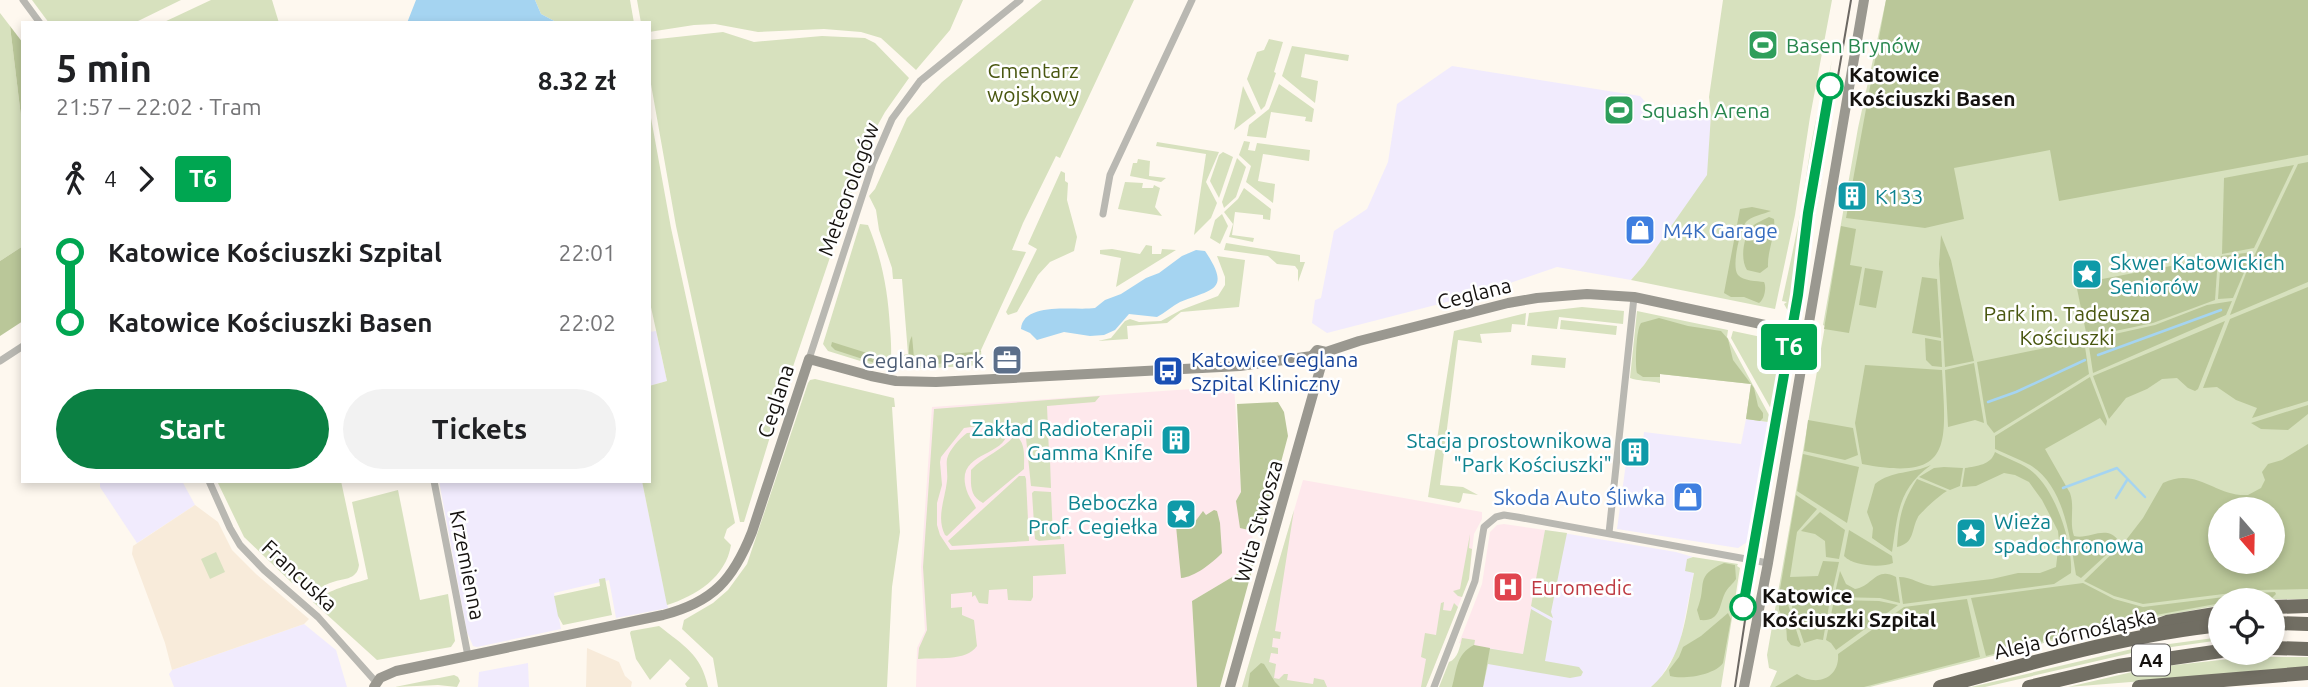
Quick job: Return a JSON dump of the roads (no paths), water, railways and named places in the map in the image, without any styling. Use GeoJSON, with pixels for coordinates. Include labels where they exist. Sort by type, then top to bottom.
{"type":"FeatureCollection","features":[{"type":"Feature","properties":{"kind":"highway"},"geometry":{"type":"LineString","coordinates":[[2285,607],[2308,606]]}},
{"type":"Feature","properties":{"kind":"highway"},"geometry":{"type":"LineString","coordinates":[[2109,643],[2167,622],[2208,614]]}},
{"type":"Feature","properties":{"kind":"highway"},"geometry":{"type":"LineString","coordinates":[[2285,623],[2308,624]]}},
{"type":"Feature","properties":{"kind":"highway","name":"Aleja Górnośląska"},"geometry":{"type":"LineString","coordinates":[[1940,687],[2109,643],[2208,627]]}},
{"type":"Feature","properties":{"kind":"highway"},"geometry":{"type":"LineString","coordinates":[[2285,648],[2308,649]]}},
{"type":"Feature","properties":{"kind":"highway","name":"Aleja Górnośląska"},"geometry":{"type":"LineString","coordinates":[[2029,687],[2118,666],[2208,653]]}},
{"type":"Feature","properties":{"kind":"highway"},"geometry":{"type":"LineString","coordinates":[[2139,687],[2308,673]]}},
{"type":"Feature","properties":{"kind":"highway"},"geometry":{"type":"LineString","coordinates":[[2193,683],[2247,687]]}},
{"type":"Feature","properties":{"kind":"street"},"geometry":{"type":"LineString","coordinates":[[23,0],[39,21]]}},
{"type":"Feature","properties":{"kind":"street","name":"Meteorologów"},"geometry":{"type":"LineString","coordinates":[[809,359],[876,152],[892,119],[925,76],[1020,0]]}},
{"type":"Feature","properties":{"kind":"street"},"geometry":{"type":"LineString","coordinates":[[1103,214],[1110,175],[1192,0]]}},
{"type":"Feature","properties":{"kind":"street"},"geometry":{"type":"LineString","coordinates":[[1744,687],[1768,563],[1864,0]]}},
{"type":"Feature","properties":{"kind":"street","name":"Ceglana"},"geometry":{"type":"LineString","coordinates":[[1326,352],[1537,298],[1587,294],[1634,297],[1807,334]]}},
{"type":"Feature","properties":{"kind":"street"},"geometry":{"type":"LineString","coordinates":[[1609,533],[1634,297]]}},
{"type":"Feature","properties":{"kind":"street"},"geometry":{"type":"LineString","coordinates":[[0,361],[21,347]]}},
{"type":"Feature","properties":{"kind":"street"},"geometry":{"type":"LineString","coordinates":[[1317,350],[1326,352],[1328,360],[1321,366],[1314,363],[1312,356],[1317,350]]}},
{"type":"Feature","properties":{"kind":"street","name":"Ceglana"},"geometry":{"type":"LineString","coordinates":[[375,684],[385,674],[396,671],[678,611],[712,594],[724,583],[742,557],[809,359],[883,379],[936,382],[1223,368],[1312,356]]}},
{"type":"Feature","properties":{"kind":"street","name":"Wita Stwosza"},"geometry":{"type":"LineString","coordinates":[[1230,687],[1321,366]]}},
{"type":"Feature","properties":{"kind":"street","name":"Francuska"},"geometry":{"type":"LineString","coordinates":[[210,483],[240,545],[318,617],[375,684]]}},
{"type":"Feature","properties":{"kind":"street","name":"Krzemienna"},"geometry":{"type":"LineString","coordinates":[[434,483],[468,656]]}},
{"type":"Feature","properties":{"kind":"street"},"geometry":{"type":"LineString","coordinates":[[1434,687],[1474,586],[1482,534],[1490,521],[1499,516],[1609,533],[1768,563]]}},
{"type":"Feature","properties":{"kind":"water"},"geometry":{"type":"Polygon","coordinates":[[[416,0],[535,0],[541,14],[554,21],[408,21],[416,0]]]}},
{"type":"Feature","properties":{"kind":"water"},"geometry":{"type":"Polygon","coordinates":[[[1196,250],[1205,251],[1213,264],[1217,274],[1215,287],[1180,302],[1157,317],[1129,314],[1115,330],[1104,335],[1064,332],[1037,340],[1021,329],[1024,320],[1040,311],[1095,308],[1196,250]]]}},
{"type":"Feature","properties":{"kind":"waterway"},"geometry":{"type":"LineString","coordinates":[[2098,355],[2221,310]]}},
{"type":"Feature","properties":{"kind":"waterway"},"geometry":{"type":"LineString","coordinates":[[1988,402],[2085,360]]}},
{"type":"Feature","properties":{"kind":"waterway"},"geometry":{"type":"LineString","coordinates":[[2063,488],[2117,468],[2145,497]]}},
{"type":"Feature","properties":{"kind":"waterway"},"geometry":{"type":"LineString","coordinates":[[2116,498],[2127,480]]}},
{"type":"Feature","properties":{"kind":"tram line"},"geometry":{"type":"LineString","coordinates":[[1735,687],[1851,0]]}},
{"type":"Feature","properties":{"kind":"tram line","name":"T6"},"geometry":{"type":"LineString","coordinates":[[1743,607],[1798,295],[1808,213],[1830,86]]}},
{"type":"Feature","properties":{"kind":"place","name":"Basen Brynów"},"geometry":{"type":"Point","coordinates":[1763,45]}},
{"type":"Feature","properties":{"kind":"place","name":"Katowice Kościuszki Basen"},"geometry":{"type":"Point","coordinates":[1830,86]}},
{"type":"Feature","properties":{"kind":"place","name":"Squash Arena"},"geometry":{"type":"Point","coordinates":[1619,110]}},
{"type":"Feature","properties":{"kind":"place","name":"K133"},"geometry":{"type":"Point","coordinates":[1852,196]}},
{"type":"Feature","properties":{"kind":"place","name":"M4K Garage"},"geometry":{"type":"Point","coordinates":[1640,230]}},
{"type":"Feature","properties":{"kind":"place","name":"Skwer Katowickich Seniorów"},"geometry":{"type":"Point","coordinates":[2087,274]}},
{"type":"Feature","properties":{"kind":"place","name":"Ceglana Park"},"geometry":{"type":"Point","coordinates":[1007,360]}},
{"type":"Feature","properties":{"kind":"place","name":"Katowice Ceglana Szpital Kliniczny"},"geometry":{"type":"Point","coordinates":[1168,371]}},
{"type":"Feature","properties":{"kind":"place","name":"Zakład Radioterapii Gamma Knife"},"geometry":{"type":"Point","coordinates":[1176,440]}},
{"type":"Feature","properties":{"kind":"place","name":"Stacja prostownikowa \"Park Kościuszki\""},"geometry":{"type":"Point","coordinates":[1635,452]}},
{"type":"Feature","properties":{"kind":"place","name":"Skoda Auto Śliwka"},"geometry":{"type":"Point","coordinates":[1688,497]}},
{"type":"Feature","properties":{"kind":"place","name":"Beboczka Prof. Cegiełka"},"geometry":{"type":"Point","coordinates":[1181,514]}},
{"type":"Feature","properties":{"kind":"place","name":"Wieża spadochronowa"},"geometry":{"type":"Point","coordinates":[1971,533]}},
{"type":"Feature","properties":{"kind":"place","name":"Euromedic"},"geometry":{"type":"Point","coordinates":[1508,587]}},
{"type":"Feature","properties":{"kind":"place","name":"Katowice Kościuszki Szpital"},"geometry":{"type":"Point","coordinates":[1743,607]}},
{"type":"Feature","properties":{"kind":"park label","name":"Cmentarz wojskowy"},"geometry":{"type":"Point","coordinates":[1033,82]}},
{"type":"Feature","properties":{"kind":"park label","name":"Park im. Tadeusza Kościuszki"},"geometry":{"type":"Point","coordinates":[2067,325]}}]}
